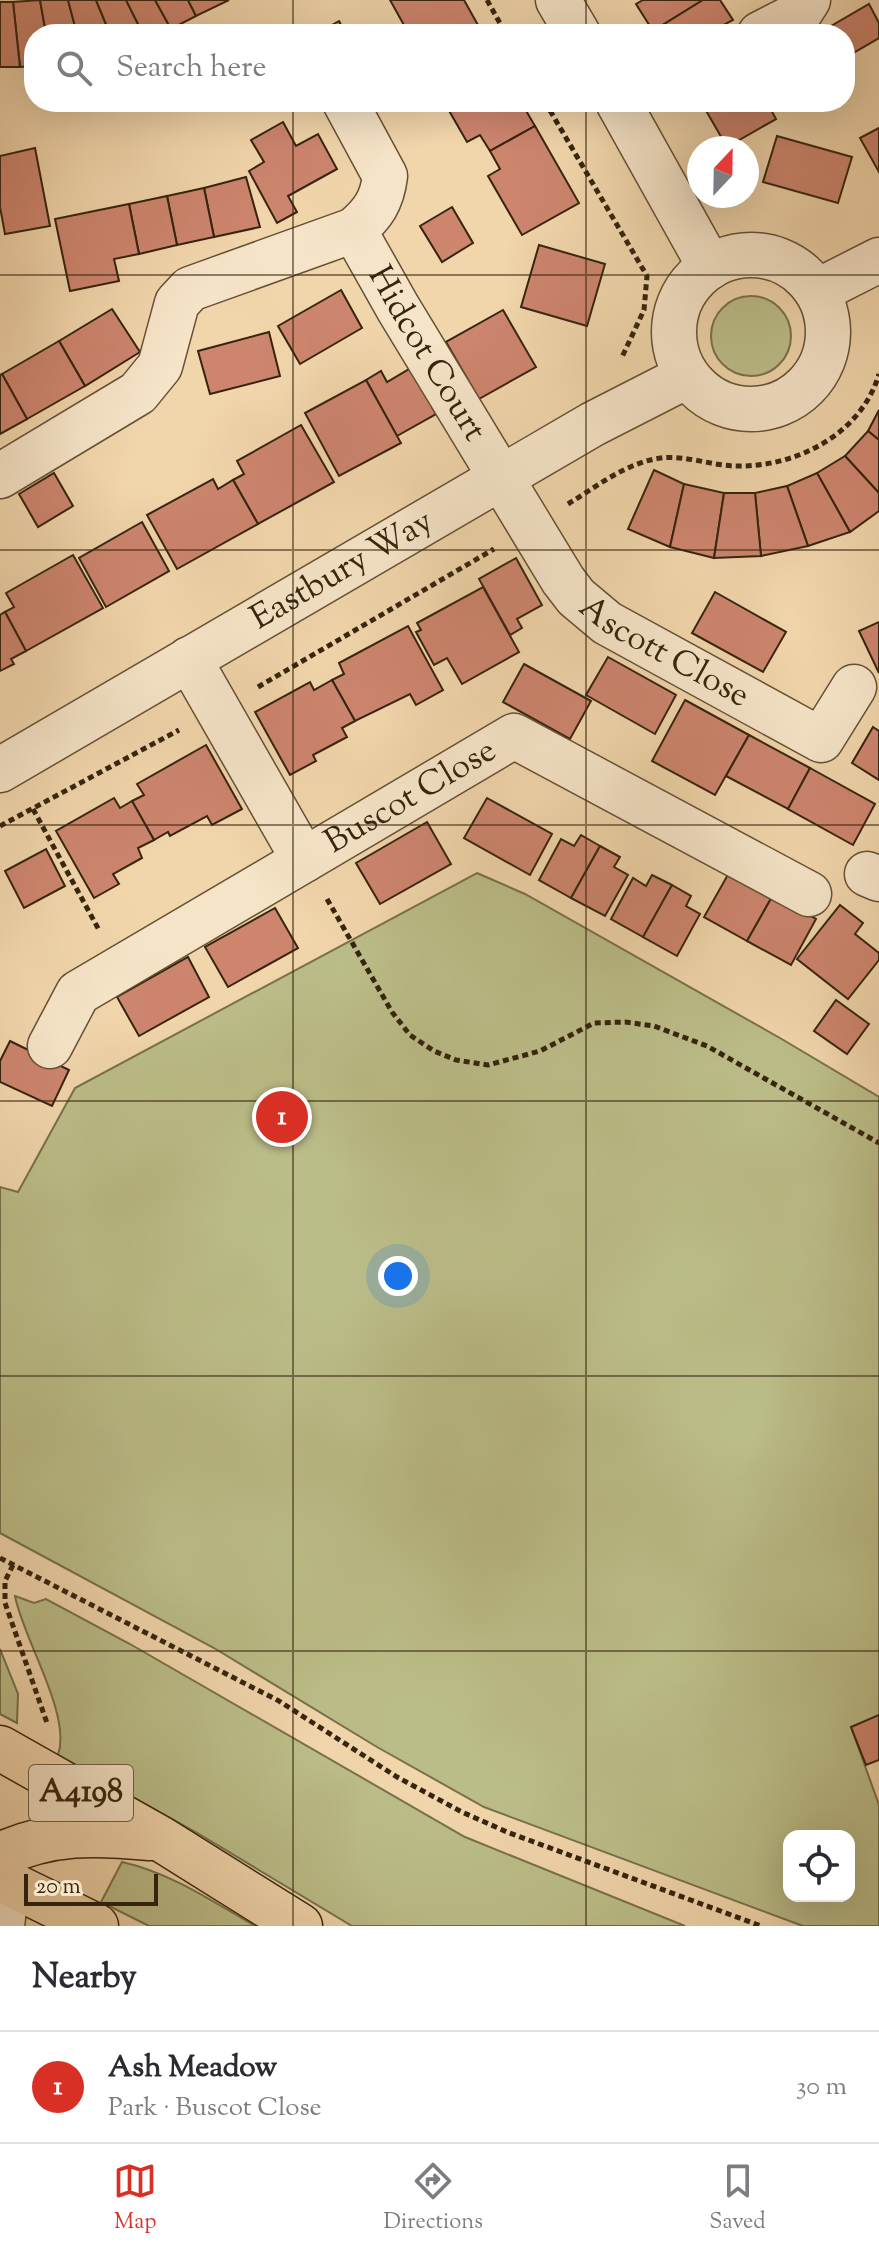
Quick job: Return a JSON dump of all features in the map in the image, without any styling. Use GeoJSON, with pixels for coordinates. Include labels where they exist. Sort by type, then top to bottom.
{"type":"FeatureCollection","features":[{"type":"Feature","properties":{"kind":"main road","name":"A4198"},"geometry":{"type":"LineString","coordinates":[[0,1748],[161,1839],[300,1926]]}},
{"type":"Feature","properties":{"kind":"main road"},"geometry":{"type":"LineString","coordinates":[[96,1926],[1,1865],[43,1839],[76,1834],[161,1839]]}},
{"type":"Feature","properties":{"kind":"street"},"geometry":{"type":"LineString","coordinates":[[558,0],[572,24]]}},
{"type":"Feature","properties":{"kind":"street"},"geometry":{"type":"LineString","coordinates":[[780,24],[799,14],[808,0]]}},
{"type":"Feature","properties":{"kind":"street","name":"Hidcot Court"},"geometry":{"type":"LineString","coordinates":[[0,476],[138,393],[160,366],[177,303],[190,289],[354,230],[371,216],[379,202],[385,176],[350,112]]}},
{"type":"Feature","properties":{"kind":"street"},"geometry":{"type":"LineString","coordinates":[[625,112],[710,267]]}},
{"type":"Feature","properties":{"kind":"street","name":"Hidcot Court"},"geometry":{"type":"LineString","coordinates":[[354,230],[501,478]]}},
{"type":"Feature","properties":{"kind":"street"},"geometry":{"type":"LineString","coordinates":[[756,255],[780,261],[801,273],[818,291],[826,315],[828,340],[822,364],[808,384],[788,400],[765,408],[740,408],[716,401],[696,387],[687,376],[675,345],[675,322],[681,301],[692,282],[710,267],[732,257],[756,255]]}},
{"type":"Feature","properties":{"kind":"street"},"geometry":{"type":"LineString","coordinates":[[818,291],[879,260]]}},
{"type":"Feature","properties":{"kind":"street","name":"Eastbury Way"},"geometry":{"type":"LineString","coordinates":[[7,767],[593,424],[687,376]]}},
{"type":"Feature","properties":{"kind":"street","name":"Ascott Close"},"geometry":{"type":"LineString","coordinates":[[501,478],[576,597],[607,623],[821,740],[854,687]]}},
{"type":"Feature","properties":{"kind":"street","name":"Buscot Close"},"geometry":{"type":"LineString","coordinates":[[189,659],[304,860]]}},
{"type":"Feature","properties":{"kind":"street","name":"Buscot Close"},"geometry":{"type":"LineString","coordinates":[[50,1046],[78,993],[514,736],[809,894]]}},
{"type":"Feature","properties":{"kind":"street"},"geometry":{"type":"LineString","coordinates":[[1,1865],[2,1926]]}},
{"type":"Feature","properties":{"kind":"path"},"geometry":{"type":"LineString","coordinates":[[487,0],[500,24]]}},
{"type":"Feature","properties":{"kind":"path"},"geometry":{"type":"LineString","coordinates":[[551,112],[647,276],[644,310],[615,367]]}},
{"type":"Feature","properties":{"kind":"path"},"geometry":{"type":"LineString","coordinates":[[0,826],[217,709],[622,472],[663,457],[711,464],[753,465],[801,455],[842,431],[870,398],[879,374]]}},
{"type":"Feature","properties":{"kind":"path"},"geometry":{"type":"LineString","coordinates":[[593,424],[622,472]]}},
{"type":"Feature","properties":{"kind":"path"},"geometry":{"type":"LineString","coordinates":[[7,767],[33,808],[120,970]]}},
{"type":"Feature","properties":{"kind":"path"},"geometry":{"type":"LineString","coordinates":[[304,860],[392,1012],[410,1035],[434,1051],[456,1060],[488,1065],[540,1051],[594,1023],[625,1022],[654,1026],[707,1046],[879,1143]]}},
{"type":"Feature","properties":{"kind":"path"},"geometry":{"type":"LineString","coordinates":[[0,1558],[279,1701],[397,1777],[462,1812],[507,1832],[761,1926]]}},
{"type":"Feature","properties":{"kind":"green space"},"geometry":{"type":"Polygon","coordinates":[[[743,296],[759,296],[780,307],[791,328],[791,344],[780,365],[759,376],[743,376],[729,370],[717,358],[711,344],[711,328],[717,314],[729,302],[743,296]]]}},
{"type":"Feature","properties":{"kind":"green space"},"geometry":{"type":"Polygon","coordinates":[[[477,873],[525,894],[879,1097],[879,1715],[851,1727],[879,1805],[879,1926],[803,1926],[484,1807],[377,1747],[214,1648],[0,1533],[0,1187],[18,1192],[75,1088],[477,873]]]}},
{"type":"Feature","properties":{"kind":"green space"},"geometry":{"type":"Polygon","coordinates":[[[15,1596],[34,1603],[46,1599],[465,1837],[685,1926],[352,1926],[199,1834],[58,1755],[60,1738],[53,1698],[15,1596]]]}},
{"type":"Feature","properties":{"kind":"green space"},"geometry":{"type":"Polygon","coordinates":[[[0,1649],[18,1694],[17,1723],[0,1714],[0,1649]]]}},
{"type":"Feature","properties":{"kind":"green space"},"geometry":{"type":"Polygon","coordinates":[[[122,1862],[174,1880],[255,1926],[149,1926],[101,1902],[122,1862]]]}},
{"type":"Feature","properties":{"kind":"building"},"geometry":{"type":"Polygon","coordinates":[[[40,0],[44,24],[24,24],[24,67],[20,67],[13,2],[40,0]]]}},
{"type":"Feature","properties":{"kind":"building"},"geometry":{"type":"Polygon","coordinates":[[[40,0],[68,0],[74,24],[44,24],[40,0]]]}},
{"type":"Feature","properties":{"kind":"building"},"geometry":{"type":"Polygon","coordinates":[[[68,0],[96,0],[106,24],[74,24],[68,0]]]}},
{"type":"Feature","properties":{"kind":"building"},"geometry":{"type":"Polygon","coordinates":[[[96,0],[126,0],[138,24],[106,24],[96,0]]]}},
{"type":"Feature","properties":{"kind":"building"},"geometry":{"type":"Polygon","coordinates":[[[126,0],[155,0],[168,24],[138,24],[126,0]]]}},
{"type":"Feature","properties":{"kind":"building"},"geometry":{"type":"Polygon","coordinates":[[[155,0],[188,0],[196,16],[181,24],[168,24],[155,0]]]}},
{"type":"Feature","properties":{"kind":"building"},"geometry":{"type":"Polygon","coordinates":[[[188,0],[229,0],[196,16],[188,0]]]}},
{"type":"Feature","properties":{"kind":"building"},"geometry":{"type":"Polygon","coordinates":[[[390,0],[464,0],[477,24],[403,24],[390,0]]]}},
{"type":"Feature","properties":{"kind":"building"},"geometry":{"type":"Polygon","coordinates":[[[643,0],[703,0],[664,24],[649,24],[636,4],[643,0]]]}},
{"type":"Feature","properties":{"kind":"building"},"geometry":{"type":"Polygon","coordinates":[[[703,0],[720,0],[733,20],[726,24],[664,24],[703,0]]]}},
{"type":"Feature","properties":{"kind":"building"},"geometry":{"type":"Polygon","coordinates":[[[0,2],[13,2],[20,67],[0,67],[0,2]]]}},
{"type":"Feature","properties":{"kind":"building"},"geometry":{"type":"Polygon","coordinates":[[[869,4],[879,23],[879,38],[855,52],[855,24],[834,24],[869,4]]]}},
{"type":"Feature","properties":{"kind":"building"},"geometry":{"type":"Polygon","coordinates":[[[450,112],[527,112],[535,126],[490,151],[480,135],[467,142],[450,112]]]}},
{"type":"Feature","properties":{"kind":"building"},"geometry":{"type":"Polygon","coordinates":[[[707,112],[772,112],[776,119],[746,136],[721,136],[707,112]]]}},
{"type":"Feature","properties":{"kind":"building"},"geometry":{"type":"Polygon","coordinates":[[[283,122],[296,146],[318,134],[337,169],[288,196],[297,212],[277,223],[249,171],[264,162],[251,140],[283,122]]]}},
{"type":"Feature","properties":{"kind":"building"},"geometry":{"type":"Polygon","coordinates":[[[535,126],[579,203],[522,235],[488,176],[500,169],[490,151],[535,126]]]}},
{"type":"Feature","properties":{"kind":"building"},"geometry":{"type":"Polygon","coordinates":[[[879,128],[879,172],[860,138],[879,128]]]}},
{"type":"Feature","properties":{"kind":"building"},"geometry":{"type":"Polygon","coordinates":[[[777,136],[852,157],[838,203],[763,182],[777,136]]]}},
{"type":"Feature","properties":{"kind":"building"},"geometry":{"type":"Polygon","coordinates":[[[35,148],[50,226],[5,234],[0,207],[0,156],[35,148]]]}},
{"type":"Feature","properties":{"kind":"building"},"geometry":{"type":"Polygon","coordinates":[[[246,177],[260,227],[214,237],[204,188],[246,177]]]}},
{"type":"Feature","properties":{"kind":"building"},"geometry":{"type":"Polygon","coordinates":[[[204,188],[214,237],[177,245],[167,196],[204,188]]]}},
{"type":"Feature","properties":{"kind":"building"},"geometry":{"type":"Polygon","coordinates":[[[167,196],[177,245],[139,254],[129,204],[167,196]]]}},
{"type":"Feature","properties":{"kind":"building"},"geometry":{"type":"Polygon","coordinates":[[[129,204],[139,254],[114,259],[119,281],[70,291],[55,219],[129,204]]]}},
{"type":"Feature","properties":{"kind":"building"},"geometry":{"type":"Polygon","coordinates":[[[452,207],[473,243],[442,262],[420,226],[452,207]]]}},
{"type":"Feature","properties":{"kind":"building"},"geometry":{"type":"Polygon","coordinates":[[[539,245],[605,264],[587,326],[521,307],[539,245]]]}},
{"type":"Feature","properties":{"kind":"building"},"geometry":{"type":"Polygon","coordinates":[[[341,290],[362,328],[300,364],[278,326],[341,290]]]}},
{"type":"Feature","properties":{"kind":"building"},"geometry":{"type":"Polygon","coordinates":[[[112,309],[140,352],[85,386],[59,341],[112,309]]]}},
{"type":"Feature","properties":{"kind":"building"},"geometry":{"type":"Polygon","coordinates":[[[503,310],[536,367],[479,399],[446,342],[503,310]]]}},
{"type":"Feature","properties":{"kind":"building"},"geometry":{"type":"Polygon","coordinates":[[[269,332],[280,376],[210,394],[198,351],[269,332]]]}},
{"type":"Feature","properties":{"kind":"building"},"geometry":{"type":"Polygon","coordinates":[[[59,341],[85,386],[27,419],[2,374],[59,341]]]}},
{"type":"Feature","properties":{"kind":"building"},"geometry":{"type":"Polygon","coordinates":[[[411,368],[436,414],[397,436],[366,380],[381,371],[387,382],[411,368]]]}},
{"type":"Feature","properties":{"kind":"building"},"geometry":{"type":"Polygon","coordinates":[[[0,375],[27,419],[0,434],[0,375]]]}},
{"type":"Feature","properties":{"kind":"building"},"geometry":{"type":"Polygon","coordinates":[[[366,380],[401,443],[339,476],[305,413],[366,380]]]}},
{"type":"Feature","properties":{"kind":"building"},"geometry":{"type":"Polygon","coordinates":[[[879,410],[879,440],[868,431],[879,410]]]}},
{"type":"Feature","properties":{"kind":"building"},"geometry":{"type":"Polygon","coordinates":[[[301,425],[334,482],[258,524],[233,480],[244,474],[237,461],[301,425]]]}},
{"type":"Feature","properties":{"kind":"building"},"geometry":{"type":"Polygon","coordinates":[[[868,431],[879,440],[879,493],[845,456],[868,431]]]}},
{"type":"Feature","properties":{"kind":"building"},"geometry":{"type":"Polygon","coordinates":[[[845,456],[879,493],[879,511],[850,532],[817,473],[845,456]]]}},
{"type":"Feature","properties":{"kind":"building"},"geometry":{"type":"Polygon","coordinates":[[[654,470],[684,484],[670,547],[628,529],[654,470]]]}},
{"type":"Feature","properties":{"kind":"building"},"geometry":{"type":"Polygon","coordinates":[[[54,473],[73,506],[38,527],[19,494],[54,473]]]}},
{"type":"Feature","properties":{"kind":"building"},"geometry":{"type":"Polygon","coordinates":[[[817,473],[850,532],[808,546],[787,486],[817,473]]]}},
{"type":"Feature","properties":{"kind":"building"},"geometry":{"type":"Polygon","coordinates":[[[213,479],[218,489],[233,480],[258,524],[177,569],[147,515],[213,479]]]}},
{"type":"Feature","properties":{"kind":"building"},"geometry":{"type":"Polygon","coordinates":[[[684,484],[724,493],[714,558],[670,547],[684,484]]]}},
{"type":"Feature","properties":{"kind":"building"},"geometry":{"type":"Polygon","coordinates":[[[787,486],[808,546],[761,556],[755,493],[787,486]]]}},
{"type":"Feature","properties":{"kind":"building"},"geometry":{"type":"Polygon","coordinates":[[[724,493],[755,493],[761,556],[714,558],[724,493]]]}},
{"type":"Feature","properties":{"kind":"building"},"geometry":{"type":"Polygon","coordinates":[[[142,522],[169,571],[106,607],[79,558],[142,522]]]}},
{"type":"Feature","properties":{"kind":"building"},"geometry":{"type":"Polygon","coordinates":[[[73,555],[103,608],[26,651],[5,612],[14,607],[6,593],[73,555]]]}},
{"type":"Feature","properties":{"kind":"building"},"geometry":{"type":"Polygon","coordinates":[[[516,558],[542,605],[517,619],[522,628],[510,635],[479,579],[516,558]]]}},
{"type":"Feature","properties":{"kind":"building"},"geometry":{"type":"Polygon","coordinates":[[[483,587],[519,652],[462,684],[447,658],[434,665],[416,632],[421,630],[417,623],[483,587]]]}},
{"type":"Feature","properties":{"kind":"building"},"geometry":{"type":"Polygon","coordinates":[[[715,592],[786,632],[763,672],[692,633],[715,592]]]}},
{"type":"Feature","properties":{"kind":"building"},"geometry":{"type":"Polygon","coordinates":[[[5,612],[26,651],[11,659],[14,664],[0,671],[0,615],[5,612]]]}},
{"type":"Feature","properties":{"kind":"building"},"geometry":{"type":"Polygon","coordinates":[[[879,622],[879,673],[859,631],[879,622]]]}},
{"type":"Feature","properties":{"kind":"building"},"geometry":{"type":"Polygon","coordinates":[[[408,626],[443,690],[416,705],[410,694],[355,721],[332,680],[344,674],[339,663],[408,626]]]}},
{"type":"Feature","properties":{"kind":"building"},"geometry":{"type":"Polygon","coordinates":[[[608,657],[676,695],[655,734],[586,695],[608,657]]]}},
{"type":"Feature","properties":{"kind":"building"},"geometry":{"type":"Polygon","coordinates":[[[524,664],[591,701],[570,739],[503,702],[524,664]]]}},
{"type":"Feature","properties":{"kind":"building"},"geometry":{"type":"Polygon","coordinates":[[[332,680],[355,721],[342,728],[347,737],[313,755],[316,761],[290,775],[255,712],[310,682],[314,690],[332,680]]]}},
{"type":"Feature","properties":{"kind":"building"},"geometry":{"type":"Polygon","coordinates":[[[685,700],[749,735],[715,795],[652,761],[685,700]]]}},
{"type":"Feature","properties":{"kind":"building"},"geometry":{"type":"Polygon","coordinates":[[[873,727],[879,731],[879,780],[852,763],[873,727]]]}},
{"type":"Feature","properties":{"kind":"building"},"geometry":{"type":"Polygon","coordinates":[[[749,735],[810,768],[788,809],[726,776],[749,735]]]}},
{"type":"Feature","properties":{"kind":"building"},"geometry":{"type":"Polygon","coordinates":[[[206,745],[242,809],[212,825],[207,816],[170,836],[168,832],[154,840],[132,801],[144,795],[137,784],[206,745]]]}},
{"type":"Feature","properties":{"kind":"building"},"geometry":{"type":"Polygon","coordinates":[[[810,768],[875,804],[853,845],[788,809],[810,768]]]}},
{"type":"Feature","properties":{"kind":"building"},"geometry":{"type":"Polygon","coordinates":[[[114,798],[120,808],[132,801],[154,840],[138,848],[142,858],[113,874],[119,884],[94,898],[56,831],[114,798]]]}},
{"type":"Feature","properties":{"kind":"building"},"geometry":{"type":"Polygon","coordinates":[[[487,798],[552,834],[530,875],[464,838],[487,798]]]}},
{"type":"Feature","properties":{"kind":"building"},"geometry":{"type":"Polygon","coordinates":[[[427,822],[451,864],[380,904],[356,863],[427,822]]]}},
{"type":"Feature","properties":{"kind":"building"},"geometry":{"type":"Polygon","coordinates":[[[581,835],[600,846],[571,898],[539,880],[561,839],[574,846],[581,835]]]}},
{"type":"Feature","properties":{"kind":"building"},"geometry":{"type":"Polygon","coordinates":[[[600,846],[620,857],[614,867],[628,875],[605,916],[571,898],[600,846]]]}},
{"type":"Feature","properties":{"kind":"building"},"geometry":{"type":"Polygon","coordinates":[[[46,849],[65,886],[24,908],[5,871],[46,849]]]}},
{"type":"Feature","properties":{"kind":"building"},"geometry":{"type":"Polygon","coordinates":[[[730,871],[773,895],[747,941],[704,917],[730,871]]]}},
{"type":"Feature","properties":{"kind":"building"},"geometry":{"type":"Polygon","coordinates":[[[652,875],[672,885],[643,937],[611,919],[633,878],[646,886],[652,875]]]}},
{"type":"Feature","properties":{"kind":"building"},"geometry":{"type":"Polygon","coordinates":[[[672,885],[691,896],[686,906],[700,914],[677,956],[643,937],[672,885]]]}},
{"type":"Feature","properties":{"kind":"building"},"geometry":{"type":"Polygon","coordinates":[[[773,895],[816,919],[791,965],[747,941],[773,895]]]}},
{"type":"Feature","properties":{"kind":"building"},"geometry":{"type":"Polygon","coordinates":[[[840,905],[863,923],[855,934],[879,953],[879,960],[848,999],[797,959],[840,905]]]}},
{"type":"Feature","properties":{"kind":"building"},"geometry":{"type":"Polygon","coordinates":[[[275,908],[298,948],[228,987],[205,947],[275,908]]]}},
{"type":"Feature","properties":{"kind":"building"},"geometry":{"type":"Polygon","coordinates":[[[188,957],[209,997],[139,1036],[117,997],[188,957]]]}},
{"type":"Feature","properties":{"kind":"building"},"geometry":{"type":"Polygon","coordinates":[[[836,1000],[869,1024],[847,1054],[814,1031],[836,1000]]]}},
{"type":"Feature","properties":{"kind":"building"},"geometry":{"type":"Polygon","coordinates":[[[10,1041],[69,1070],[52,1106],[0,1082],[0,1061],[10,1041]]]}},
{"type":"Feature","properties":{"kind":"building"},"geometry":{"type":"Polygon","coordinates":[[[879,1715],[879,1760],[866,1765],[851,1727],[879,1715]]]}},
{"type":"Feature","properties":{"kind":"place","name":"Ash Meadow"},"geometry":{"type":"Point","coordinates":[282,1117]}}]}
